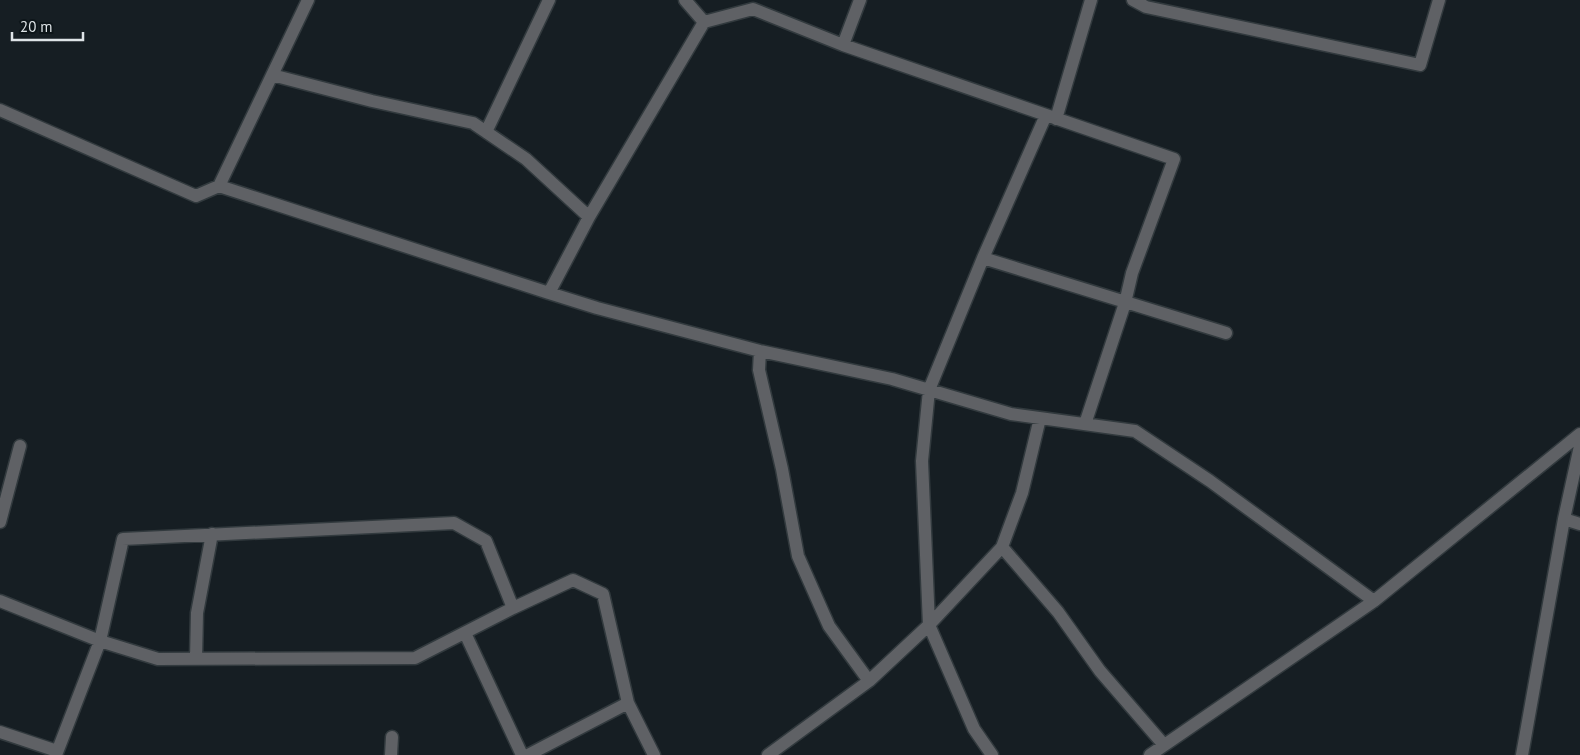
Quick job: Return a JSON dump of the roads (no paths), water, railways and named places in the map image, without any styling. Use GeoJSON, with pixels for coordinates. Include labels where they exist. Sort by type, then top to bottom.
{"type":"FeatureCollection","features":[{"type":"Feature","properties":{"kind":"street"},"geometry":{"type":"LineString","coordinates":[[0,110],[196,196],[219,186],[308,0]]}},
{"type":"Feature","properties":{"kind":"street"},"geometry":{"type":"LineString","coordinates":[[486,132],[549,0]]}},
{"type":"Feature","properties":{"kind":"street"},"geometry":{"type":"LineString","coordinates":[[685,0],[704,22]]}},
{"type":"Feature","properties":{"kind":"street"},"geometry":{"type":"LineString","coordinates":[[843,45],[860,0]]}},
{"type":"Feature","properties":{"kind":"street"},"geometry":{"type":"LineString","coordinates":[[992,755],[974,728],[929,625],[922,461],[929,390],[983,258],[1051,117],[1091,0]]}},
{"type":"Feature","properties":{"kind":"street"},"geometry":{"type":"LineString","coordinates":[[1132,0],[1146,7],[1420,65],[1439,0]]}},
{"type":"Feature","properties":{"kind":"street"},"geometry":{"type":"LineString","coordinates":[[549,293],[589,217],[704,22],[753,9],[843,45],[1174,159],[1132,273],[1125,303],[1085,424]]}},
{"type":"Feature","properties":{"kind":"street"},"geometry":{"type":"LineString","coordinates":[[272,75],[372,101],[473,123],[526,159],[589,217]]}},
{"type":"Feature","properties":{"kind":"street"},"geometry":{"type":"LineString","coordinates":[[219,186],[597,308],[760,351],[892,379],[1011,414],[1135,431],[1210,481],[1374,601]]}},
{"type":"Feature","properties":{"kind":"street"},"geometry":{"type":"LineString","coordinates":[[983,258],[1226,333]]}},
{"type":"Feature","properties":{"kind":"street"},"geometry":{"type":"LineString","coordinates":[[760,351],[759,370],[782,469],[798,556],[829,626],[869,681]]}},
{"type":"Feature","properties":{"kind":"street"},"geometry":{"type":"LineString","coordinates":[[768,755],[869,681],[929,625],[1002,548],[1022,493],[1040,418]]}},
{"type":"Feature","properties":{"kind":"street"},"geometry":{"type":"LineString","coordinates":[[1150,755],[1374,601],[1580,434]]}},
{"type":"Feature","properties":{"kind":"street"},"geometry":{"type":"LineString","coordinates":[[0,522],[20,446]]}},
{"type":"Feature","properties":{"kind":"street"},"geometry":{"type":"LineString","coordinates":[[1522,755],[1564,519],[1580,446]]}},
{"type":"Feature","properties":{"kind":"street"},"geometry":{"type":"LineString","coordinates":[[1564,519],[1580,524]]}},
{"type":"Feature","properties":{"kind":"street"},"geometry":{"type":"LineString","coordinates":[[0,732],[56,753],[100,641],[123,539],[454,523],[486,541],[514,608]]}},
{"type":"Feature","properties":{"kind":"street"},"geometry":{"type":"LineString","coordinates":[[196,659],[197,613],[212,534]]}},
{"type":"Feature","properties":{"kind":"street"},"geometry":{"type":"LineString","coordinates":[[1002,548],[1058,612],[1100,671],[1164,745]]}},
{"type":"Feature","properties":{"kind":"street"},"geometry":{"type":"LineString","coordinates":[[0,601],[100,641],[158,659],[415,658],[573,580],[603,594],[628,703],[654,755]]}},
{"type":"Feature","properties":{"kind":"street"},"geometry":{"type":"LineString","coordinates":[[465,633],[522,755]]}},
{"type":"Feature","properties":{"kind":"street"},"geometry":{"type":"LineString","coordinates":[[528,755],[628,703]]}},
{"type":"Feature","properties":{"kind":"street"},"geometry":{"type":"LineString","coordinates":[[391,755],[392,737]]}}]}
